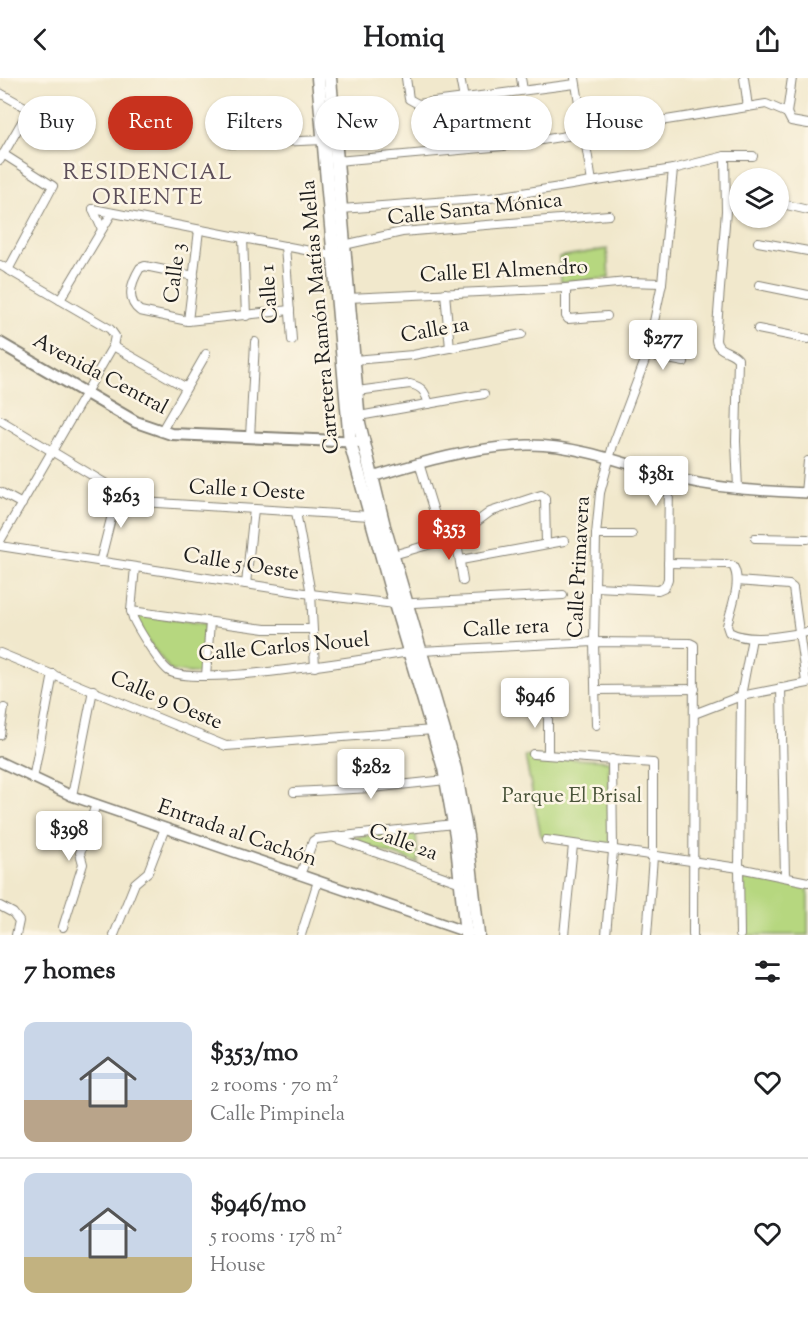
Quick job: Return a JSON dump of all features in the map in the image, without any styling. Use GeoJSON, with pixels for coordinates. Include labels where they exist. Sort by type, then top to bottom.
{"type":"FeatureCollection","features":[{"type":"Feature","properties":{"kind":"main road","name":"Carretera Ramón Matías Mella"},"geometry":{"type":"LineString","coordinates":[[318,78],[320,96]]}},
{"type":"Feature","properties":{"kind":"main road","name":"Carretera Ramón Matías Mella"},"geometry":{"type":"LineString","coordinates":[[330,78],[356,442],[370,516],[455,770],[461,800],[472,934]]}},
{"type":"Feature","properties":{"kind":"main road","name":"Carretera Ramón Matías Mella"},"geometry":{"type":"LineString","coordinates":[[326,150],[348,298],[359,416],[356,442],[372,477],[393,555],[401,604]]}},
{"type":"Feature","properties":{"kind":"main road","name":"Avenida Central"},"geometry":{"type":"LineString","coordinates":[[0,343],[136,422],[161,432],[356,442]]}},
{"type":"Feature","properties":{"kind":"main road","name":"Carretera Ramón Matías Mella"},"geometry":{"type":"LineString","coordinates":[[415,652],[446,780],[461,883],[472,934]]}},
{"type":"Feature","properties":{"kind":"street"},"geometry":{"type":"LineString","coordinates":[[406,78],[411,100]]}},
{"type":"Feature","properties":{"kind":"street"},"geometry":{"type":"LineString","coordinates":[[460,78],[463,96]]}},
{"type":"Feature","properties":{"kind":"street"},"geometry":{"type":"LineString","coordinates":[[521,78],[523,90]]}},
{"type":"Feature","properties":{"kind":"street"},"geometry":{"type":"LineString","coordinates":[[744,78],[748,106]]}},
{"type":"Feature","properties":{"kind":"street"},"geometry":{"type":"LineString","coordinates":[[792,78],[787,113],[791,121],[808,124]]}},
{"type":"Feature","properties":{"kind":"street"},"geometry":{"type":"LineString","coordinates":[[484,96],[575,81],[577,96]]}},
{"type":"Feature","properties":{"kind":"street"},"geometry":{"type":"LineString","coordinates":[[0,93],[25,107],[27,113],[2,157],[53,186],[8,270]]}},
{"type":"Feature","properties":{"kind":"street"},"geometry":{"type":"LineString","coordinates":[[665,120],[766,104],[787,113]]}},
{"type":"Feature","properties":{"kind":"street"},"geometry":{"type":"LineString","coordinates":[[337,161],[493,147],[564,137]]}},
{"type":"Feature","properties":{"kind":"street"},"geometry":{"type":"LineString","coordinates":[[586,150],[592,182]]}},
{"type":"Feature","properties":{"kind":"street"},"geometry":{"type":"LineString","coordinates":[[341,209],[490,198],[673,169],[725,156],[753,156]]}},
{"type":"Feature","properties":{"kind":"street"},"geometry":{"type":"LineString","coordinates":[[725,156],[726,211],[716,346],[731,352],[738,359],[736,441],[738,489]]}},
{"type":"Feature","properties":{"kind":"street","name":"Calle Primavera"},"geometry":{"type":"LineString","coordinates":[[596,725],[594,642],[596,535],[600,494],[609,459],[647,355],[662,283],[673,169]]}},
{"type":"Feature","properties":{"kind":"street"},"geometry":{"type":"LineString","coordinates":[[789,206],[808,210]]}},
{"type":"Feature","properties":{"kind":"street"},"geometry":{"type":"LineString","coordinates":[[102,229],[93,209],[285,246],[341,252]]}},
{"type":"Feature","properties":{"kind":"street"},"geometry":{"type":"LineString","coordinates":[[60,300],[112,213]]}},
{"type":"Feature","properties":{"kind":"street","name":"Calle Santa Mónica"},"geometry":{"type":"LineString","coordinates":[[341,252],[402,232],[609,215]]}},
{"type":"Feature","properties":{"kind":"street","name":"Calle 3"},"geometry":{"type":"LineString","coordinates":[[188,321],[199,230]]}},
{"type":"Feature","properties":{"kind":"street"},"geometry":{"type":"LineString","coordinates":[[243,238],[246,316]]}},
{"type":"Feature","properties":{"kind":"street"},"geometry":{"type":"LineString","coordinates":[[758,242],[808,251]]}},
{"type":"Feature","properties":{"kind":"street","name":"Calle 1"},"geometry":{"type":"LineString","coordinates":[[285,246],[292,340]]}},
{"type":"Feature","properties":{"kind":"street"},"geometry":{"type":"LineString","coordinates":[[0,265],[113,332],[115,341],[0,543]]}},
{"type":"Feature","properties":{"kind":"street"},"geometry":{"type":"LineString","coordinates":[[194,276],[145,266],[140,268],[132,286],[131,297],[135,308],[188,321],[290,310]]}},
{"type":"Feature","properties":{"kind":"street","name":"Calle El Almendro"},"geometry":{"type":"LineString","coordinates":[[348,298],[566,288],[627,282],[662,283]]}},
{"type":"Feature","properties":{"kind":"street"},"geometry":{"type":"LineString","coordinates":[[759,285],[808,295]]}},
{"type":"Feature","properties":{"kind":"street"},"geometry":{"type":"LineString","coordinates":[[566,288],[566,316],[568,319],[607,316]]}},
{"type":"Feature","properties":{"kind":"street"},"geometry":{"type":"LineString","coordinates":[[445,293],[450,348]]}},
{"type":"Feature","properties":{"kind":"street"},"geometry":{"type":"LineString","coordinates":[[758,329],[808,339]]}},
{"type":"Feature","properties":{"kind":"street","name":"Calle 1a"},"geometry":{"type":"LineString","coordinates":[[354,360],[413,355],[522,334]]}},
{"type":"Feature","properties":{"kind":"street"},"geometry":{"type":"LineString","coordinates":[[250,437],[255,342]]}},
{"type":"Feature","properties":{"kind":"street"},"geometry":{"type":"LineString","coordinates":[[113,346],[185,387]]}},
{"type":"Feature","properties":{"kind":"street"},"geometry":{"type":"LineString","coordinates":[[161,432],[206,354]]}},
{"type":"Feature","properties":{"kind":"street"},"geometry":{"type":"LineString","coordinates":[[647,355],[684,362]]}},
{"type":"Feature","properties":{"kind":"street"},"geometry":{"type":"LineString","coordinates":[[357,391],[410,384],[418,386],[425,392],[429,404]]}},
{"type":"Feature","properties":{"kind":"street"},"geometry":{"type":"LineString","coordinates":[[359,416],[484,394]]}},
{"type":"Feature","properties":{"kind":"street","name":"Calle 1 Oeste"},"geometry":{"type":"LineString","coordinates":[[0,420],[134,499],[150,503],[370,516]]}},
{"type":"Feature","properties":{"kind":"street"},"geometry":{"type":"LineString","coordinates":[[372,477],[443,456],[528,445],[565,449],[636,465],[669,476],[738,489],[807,493],[808,461]]}},
{"type":"Feature","properties":{"kind":"street"},"geometry":{"type":"LineString","coordinates":[[419,463],[443,541]]}},
{"type":"Feature","properties":{"kind":"street"},"geometry":{"type":"LineString","coordinates":[[596,587],[662,589],[667,583],[669,476]]}},
{"type":"Feature","properties":{"kind":"street"},"geometry":{"type":"LineString","coordinates":[[100,562],[118,490]]}},
{"type":"Feature","properties":{"kind":"street"},"geometry":{"type":"LineString","coordinates":[[0,492],[22,504]]}},
{"type":"Feature","properties":{"kind":"street"},"geometry":{"type":"LineString","coordinates":[[393,555],[456,537],[490,512],[541,495],[545,498],[546,544]]}},
{"type":"Feature","properties":{"kind":"street"},"geometry":{"type":"LineString","coordinates":[[246,584],[254,509]]}},
{"type":"Feature","properties":{"kind":"street"},"geometry":{"type":"LineString","coordinates":[[296,512],[311,594],[315,668]]}},
{"type":"Feature","properties":{"kind":"street"},"geometry":{"type":"LineString","coordinates":[[596,535],[632,536]]}},
{"type":"Feature","properties":{"kind":"street"},"geometry":{"type":"LineString","coordinates":[[456,537],[464,581]]}},
{"type":"Feature","properties":{"kind":"street"},"geometry":{"type":"LineString","coordinates":[[755,538],[808,539]]}},
{"type":"Feature","properties":{"kind":"street"},"geometry":{"type":"LineString","coordinates":[[462,560],[564,541]]}},
{"type":"Feature","properties":{"kind":"street","name":"Calle 5 Oeste"},"geometry":{"type":"LineString","coordinates":[[0,543],[100,562],[311,594],[401,604],[563,595]]}},
{"type":"Feature","properties":{"kind":"street"},"geometry":{"type":"LineString","coordinates":[[668,563],[730,564],[736,569],[737,582],[728,630],[732,634],[752,638],[804,632]]}},
{"type":"Feature","properties":{"kind":"street"},"geometry":{"type":"LineString","coordinates":[[135,567],[131,611],[265,630],[312,629]]}},
{"type":"Feature","properties":{"kind":"street"},"geometry":{"type":"LineString","coordinates":[[694,714],[741,696],[807,682],[804,632],[793,588],[789,585],[737,582]]}},
{"type":"Feature","properties":{"kind":"street","name":"Calle Carlos Nouel"},"geometry":{"type":"LineString","coordinates":[[131,611],[137,626],[165,667],[174,674],[206,676],[315,668],[415,652]]}},
{"type":"Feature","properties":{"kind":"street"},"geometry":{"type":"LineString","coordinates":[[206,676],[210,622]]}},
{"type":"Feature","properties":{"kind":"street"},"geometry":{"type":"LineString","coordinates":[[740,935],[741,696],[752,638]]}},
{"type":"Feature","properties":{"kind":"street","name":"Calle 1era"},"geometry":{"type":"LineString","coordinates":[[415,652],[594,642],[690,643],[694,645],[695,689]]}},
{"type":"Feature","properties":{"kind":"street","name":"Calle 9 Oeste"},"geometry":{"type":"LineString","coordinates":[[0,653],[226,746],[433,730]]}},
{"type":"Feature","properties":{"kind":"street"},"geometry":{"type":"LineString","coordinates":[[33,779],[53,674]]}},
{"type":"Feature","properties":{"kind":"street"},"geometry":{"type":"LineString","coordinates":[[781,687],[785,877]]}},
{"type":"Feature","properties":{"kind":"street"},"geometry":{"type":"LineString","coordinates":[[596,690],[695,689],[693,935]]}},
{"type":"Feature","properties":{"kind":"street"},"geometry":{"type":"LineString","coordinates":[[72,796],[93,690]]}},
{"type":"Feature","properties":{"kind":"street"},"geometry":{"type":"LineString","coordinates":[[548,705],[548,754]]}},
{"type":"Feature","properties":{"kind":"street"},"geometry":{"type":"LineString","coordinates":[[0,735],[4,708]]}},
{"type":"Feature","properties":{"kind":"street"},"geometry":{"type":"LineString","coordinates":[[533,754],[653,763],[653,857],[647,935]]}},
{"type":"Feature","properties":{"kind":"street"},"geometry":{"type":"LineString","coordinates":[[606,935],[613,851],[612,759]]}},
{"type":"Feature","properties":{"kind":"street","name":"Entrada al Cachón"},"geometry":{"type":"LineString","coordinates":[[0,762],[72,796],[472,934]]}},
{"type":"Feature","properties":{"kind":"street"},"geometry":{"type":"LineString","coordinates":[[294,792],[372,788],[446,780]]}},
{"type":"Feature","properties":{"kind":"street"},"geometry":{"type":"LineString","coordinates":[[63,927],[83,864],[80,853],[96,804]]}},
{"type":"Feature","properties":{"kind":"street"},"geometry":{"type":"LineString","coordinates":[[300,875],[313,841],[316,839],[454,824]]}},
{"type":"Feature","properties":{"kind":"street"},"geometry":{"type":"LineString","coordinates":[[114,935],[135,883],[148,872],[165,828]]}},
{"type":"Feature","properties":{"kind":"street","name":"Calle 2a"},"geometry":{"type":"LineString","coordinates":[[332,837],[461,883]]}},
{"type":"Feature","properties":{"kind":"street"},"geometry":{"type":"LineString","coordinates":[[546,840],[739,868],[808,882]]}},
{"type":"Feature","properties":{"kind":"street"},"geometry":{"type":"LineString","coordinates":[[564,935],[573,845]]}},
{"type":"Feature","properties":{"kind":"street"},"geometry":{"type":"LineString","coordinates":[[301,935],[318,881]]}},
{"type":"Feature","properties":{"kind":"street"},"geometry":{"type":"LineString","coordinates":[[0,906],[14,913],[19,921],[16,935]]}},
{"type":"Feature","properties":{"kind":"green space"},"geometry":{"type":"Polygon","coordinates":[[[607,249],[609,278],[561,282],[559,257],[607,249]]]}},
{"type":"Feature","properties":{"kind":"green space"},"geometry":{"type":"Polygon","coordinates":[[[135,613],[206,624],[201,674],[171,671],[146,639],[135,613]]]}},
{"type":"Feature","properties":{"kind":"green space","name":"Parque El Brisal"},"geometry":{"type":"Polygon","coordinates":[[[525,756],[609,761],[610,847],[541,836],[525,756]]]}},
{"type":"Feature","properties":{"kind":"green space"},"geometry":{"type":"Polygon","coordinates":[[[416,831],[418,863],[344,838],[416,831]]]}},
{"type":"Feature","properties":{"kind":"green space"},"geometry":{"type":"Polygon","coordinates":[[[742,875],[808,887],[808,935],[743,935],[742,875]]]}},
{"type":"Feature","properties":{"kind":"district","name":"RESIDENCIAL ORIENTE"},"geometry":{"type":"Point","coordinates":[148,186]}}]}
